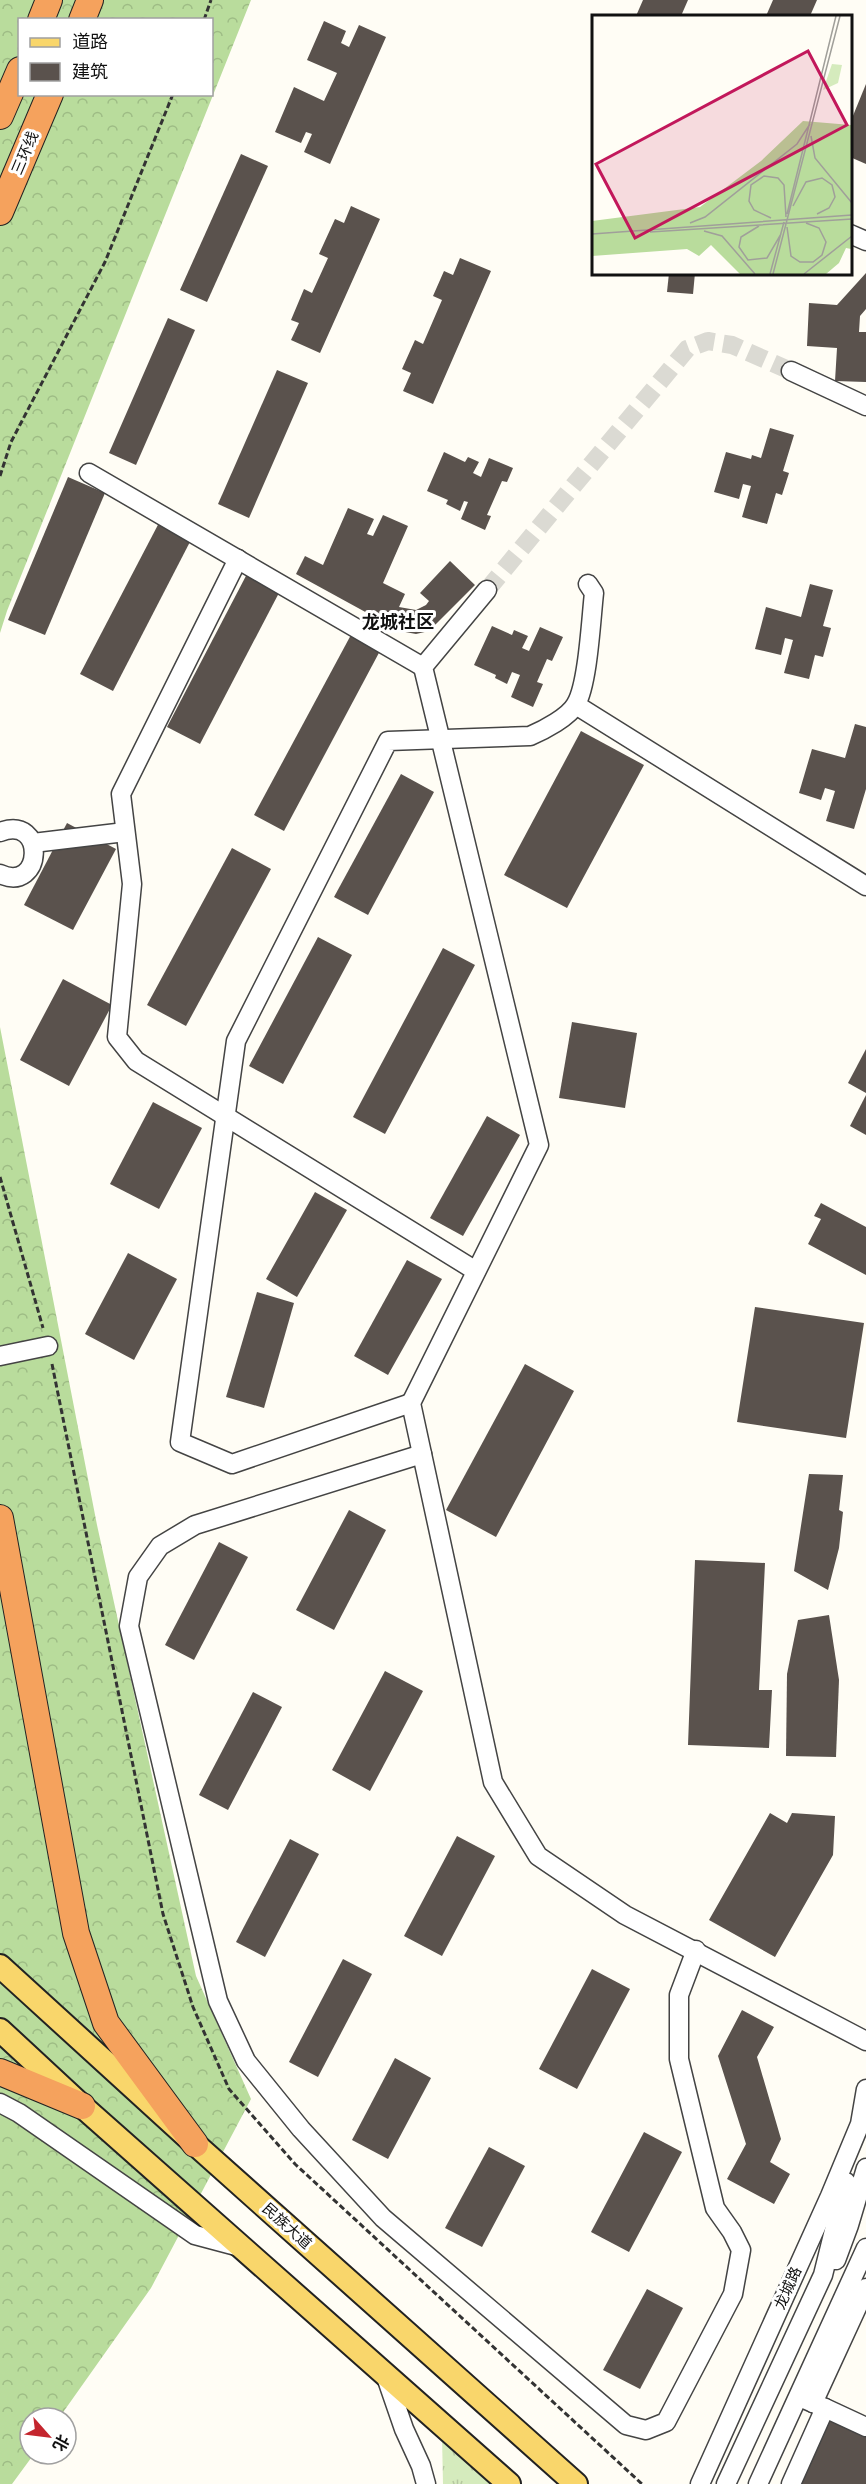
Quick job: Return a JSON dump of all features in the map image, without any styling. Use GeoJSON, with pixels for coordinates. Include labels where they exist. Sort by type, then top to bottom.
{"type":"FeatureCollection","features":[{"type":"Feature","properties":{"kind":"highway"},"geometry":{"type":"LineString","coordinates":[[42,18],[50,0]]}},
{"type":"Feature","properties":{"kind":"highway"},"geometry":{"type":"LineString","coordinates":[[83,18],[90,0]]}},
{"type":"Feature","properties":{"kind":"highway"},"geometry":{"type":"LineString","coordinates":[[0,115],[18,74]]}},
{"type":"Feature","properties":{"kind":"highway","name":"三环线"},"geometry":{"type":"LineString","coordinates":[[0,212],[49,96]]}},
{"type":"Feature","properties":{"kind":"highway"},"geometry":{"type":"LineString","coordinates":[[0,1518],[76,1933],[106,2023],[195,2144]]}},
{"type":"Feature","properties":{"kind":"highway"},"geometry":{"type":"LineString","coordinates":[[0,2072],[82,2106]]}},
{"type":"Feature","properties":{"kind":"main road","name":"民族大道"},"geometry":{"type":"LineString","coordinates":[[0,1966],[195,2144],[576,2484]]}},
{"type":"Feature","properties":{"kind":"main road"},"geometry":{"type":"LineString","coordinates":[[0,2030],[82,2106],[509,2484]]}},
{"type":"Feature","properties":{"kind":"street"},"geometry":{"type":"LineString","coordinates":[[851,235],[866,241]]}},
{"type":"Feature","properties":{"kind":"street"},"geometry":{"type":"LineString","coordinates":[[791,371],[866,406]]}},
{"type":"Feature","properties":{"kind":"street"},"geometry":{"type":"LineString","coordinates":[[89,472],[423,667],[538,1145],[411,1403],[493,1782],[538,1856],[625,1915],[696,1950],[866,2041]]}},
{"type":"Feature","properties":{"kind":"street"},"geometry":{"type":"LineString","coordinates":[[238,559],[120,794],[132,884],[117,1036],[136,1061],[476,1271]]}},
{"type":"Feature","properties":{"kind":"street"},"geometry":{"type":"LineString","coordinates":[[411,1403],[231,1464],[180,1442],[236,1041],[388,741],[531,736],[549,727],[576,705],[583,686],[594,593],[588,584]]}},
{"type":"Feature","properties":{"kind":"street"},"geometry":{"type":"LineString","coordinates":[[423,667],[487,590]]}},
{"type":"Feature","properties":{"kind":"street"},"geometry":{"type":"LineString","coordinates":[[576,705],[866,886]]}},
{"type":"Feature","properties":{"kind":"street"},"geometry":{"type":"LineString","coordinates":[[0,832],[7,830],[22,832],[33,843],[34,858],[27,872],[12,877],[0,874]]}},
{"type":"Feature","properties":{"kind":"street"},"geometry":{"type":"LineString","coordinates":[[33,843],[125,832]]}},
{"type":"Feature","properties":{"kind":"street"},"geometry":{"type":"LineString","coordinates":[[0,1356],[48,1346]]}},
{"type":"Feature","properties":{"kind":"street"},"geometry":{"type":"LineString","coordinates":[[422,1454],[195,1525],[160,1546],[138,1577],[129,1626],[218,2001],[246,2061],[301,2129],[383,2218],[626,2425],[646,2430],[666,2422],[732,2294],[741,2250],[732,2232],[715,2208],[679,2058],[678,1995],[696,1950]]}},
{"type":"Feature","properties":{"kind":"street","name":"龙城路"},"geometry":{"type":"LineString","coordinates":[[700,2484],[860,2124],[866,2089]]}},
{"type":"Feature","properties":{"kind":"street"},"geometry":{"type":"LineString","coordinates":[[0,2103],[19,2113],[195,2235],[242,2247]]}},
{"type":"Feature","properties":{"kind":"street"},"geometry":{"type":"LineString","coordinates":[[726,2484],[826,2276],[860,2124]]}},
{"type":"Feature","properties":{"kind":"street"},"geometry":{"type":"LineString","coordinates":[[734,2484],[849,2225],[866,2168]]}},
{"type":"Feature","properties":{"kind":"street"},"geometry":{"type":"LineString","coordinates":[[790,2484],[812,2402],[866,2248]]}},
{"type":"Feature","properties":{"kind":"street"},"geometry":{"type":"LineString","coordinates":[[758,2484],[812,2402],[866,2288]]}},
{"type":"Feature","properties":{"kind":"street"},"geometry":{"type":"LineString","coordinates":[[385,2374],[426,2484]]}},
{"type":"Feature","properties":{"kind":"street"},"geometry":{"type":"LineString","coordinates":[[812,2402],[866,2427]]}},
{"type":"Feature","properties":{"kind":"path"},"geometry":{"type":"LineString","coordinates":[[205,18],[211,0]]}},
{"type":"Feature","properties":{"kind":"path"},"geometry":{"type":"LineString","coordinates":[[0,476],[11,442],[105,262],[172,96]]}},
{"type":"Feature","properties":{"kind":"path"},"geometry":{"type":"LineString","coordinates":[[0,1177],[48,1346],[163,1914],[193,2007],[229,2088],[296,2164],[642,2484]]}},
{"type":"Feature","properties":{"kind":"green space"},"geometry":{"type":"Polygon","coordinates":[[[0,0],[251,0],[213,95],[213,18],[18,18],[18,96],[213,96],[0,633],[0,0]]]}},
{"type":"Feature","properties":{"kind":"green space"},"geometry":{"type":"Polygon","coordinates":[[[0,1027],[97,1525],[196,1976],[251,2099],[151,2288],[67,2406],[18,2406],[18,2466],[25,2466],[12,2484],[0,2484],[0,1027]]]}},
{"type":"Feature","properties":{"kind":"green space"},"geometry":{"type":"Polygon","coordinates":[[[442,2436],[495,2484],[443,2484],[442,2436]]]}},
{"type":"Feature","properties":{"kind":"building"},"geometry":{"type":"Polygon","coordinates":[[[643,0],[688,0],[681,15],[636,15],[643,0]]]}},
{"type":"Feature","properties":{"kind":"building"},"geometry":{"type":"Polygon","coordinates":[[[773,0],[817,0],[810,15],[766,15],[773,0]]]}},
{"type":"Feature","properties":{"kind":"building"},"geometry":{"type":"Polygon","coordinates":[[[324,21],[346,31],[341,43],[349,47],[359,25],[386,37],[330,164],[304,152],[312,134],[306,132],[301,143],[275,132],[294,87],[324,101],[337,73],[307,60],[324,21]]]}},
{"type":"Feature","properties":{"kind":"building"},"geometry":{"type":"Polygon","coordinates":[[[866,84],[866,164],[851,157],[851,121],[866,84]]]}},
{"type":"Feature","properties":{"kind":"building"},"geometry":{"type":"Polygon","coordinates":[[[241,154],[268,166],[207,302],[180,290],[241,154]]]}},
{"type":"Feature","properties":{"kind":"building"},"geometry":{"type":"Polygon","coordinates":[[[351,206],[380,219],[320,353],[291,340],[299,323],[291,320],[304,289],[312,293],[328,258],[319,254],[335,219],[344,223],[351,206]]]}},
{"type":"Feature","properties":{"kind":"building"},"geometry":{"type":"Polygon","coordinates":[[[460,258],[491,271],[433,404],[403,391],[411,373],[402,369],[415,340],[423,344],[442,300],[433,296],[444,271],[453,275],[460,258]]]}},
{"type":"Feature","properties":{"kind":"building"},"geometry":{"type":"Polygon","coordinates":[[[866,273],[866,309],[860,316],[859,332],[866,332],[866,382],[835,381],[837,348],[807,346],[809,303],[837,305],[866,273]]]}},
{"type":"Feature","properties":{"kind":"building"},"geometry":{"type":"Polygon","coordinates":[[[669,274],[695,274],[693,294],[667,292],[669,274]]]}},
{"type":"Feature","properties":{"kind":"building"},"geometry":{"type":"Polygon","coordinates":[[[168,318],[195,330],[136,465],[109,453],[168,318]]]}},
{"type":"Feature","properties":{"kind":"building"},"geometry":{"type":"Polygon","coordinates":[[[277,370],[308,383],[249,518],[218,504],[277,370]]]}},
{"type":"Feature","properties":{"kind":"building"},"geometry":{"type":"Polygon","coordinates":[[[770,428],[794,435],[783,471],[789,473],[782,495],[776,493],[767,524],[742,517],[751,486],[743,484],[739,499],[714,492],[726,452],[751,459],[752,455],[761,458],[770,428]]]}},
{"type":"Feature","properties":{"kind":"building"},"geometry":{"type":"Polygon","coordinates":[[[444,452],[465,462],[468,457],[479,462],[473,473],[481,477],[489,458],[513,468],[507,482],[502,481],[487,515],[491,516],[485,530],[461,519],[468,502],[464,501],[460,511],[446,504],[448,500],[427,491],[444,452]]]}},
{"type":"Feature","properties":{"kind":"building"},"geometry":{"type":"Polygon","coordinates":[[[68,477],[105,493],[45,635],[8,620],[68,477]]]}},
{"type":"Feature","properties":{"kind":"building"},"geometry":{"type":"Polygon","coordinates":[[[348,508],[374,519],[367,534],[373,536],[383,515],[408,526],[383,583],[405,594],[399,607],[416,610],[426,605],[429,601],[420,593],[450,561],[475,585],[429,631],[416,634],[400,631],[296,574],[305,556],[323,565],[348,508]]]}},
{"type":"Feature","properties":{"kind":"building"},"geometry":{"type":"Polygon","coordinates":[[[161,519],[193,536],[113,691],[80,674],[161,519]]]}},
{"type":"Feature","properties":{"kind":"building"},"geometry":{"type":"Polygon","coordinates":[[[248,572],[281,589],[200,744],[167,727],[248,572]]]}},
{"type":"Feature","properties":{"kind":"building"},"geometry":{"type":"Polygon","coordinates":[[[810,584],[833,590],[823,626],[831,628],[823,657],[815,655],[809,679],[784,673],[793,640],[785,638],[781,655],[755,649],[766,607],[801,617],[810,584]]]}},
{"type":"Feature","properties":{"kind":"building"},"geometry":{"type":"Polygon","coordinates":[[[492,626],[512,635],[514,630],[528,636],[522,648],[529,651],[540,627],[563,637],[552,661],[547,659],[537,682],[543,684],[533,707],[511,697],[520,675],[512,672],[507,684],[495,678],[496,675],[474,665],[492,626]]]}},
{"type":"Feature","properties":{"kind":"building"},"geometry":{"type":"Polygon","coordinates":[[[352,633],[381,649],[284,831],[254,815],[352,633]]]}},
{"type":"Feature","properties":{"kind":"building"},"geometry":{"type":"Polygon","coordinates":[[[855,724],[866,727],[866,789],[854,829],[826,821],[835,791],[825,788],[821,800],[799,793],[812,749],[845,758],[855,724]]]}},
{"type":"Feature","properties":{"kind":"building"},"geometry":{"type":"Polygon","coordinates":[[[581,731],[644,765],[567,908],[504,875],[581,731]]]}},
{"type":"Feature","properties":{"kind":"building"},"geometry":{"type":"Polygon","coordinates":[[[401,774],[434,792],[368,915],[334,897],[401,774]]]}},
{"type":"Feature","properties":{"kind":"building"},"geometry":{"type":"Polygon","coordinates":[[[67,823],[116,849],[73,930],[24,905],[67,823]]]}},
{"type":"Feature","properties":{"kind":"building"},"geometry":{"type":"Polygon","coordinates":[[[232,848],[271,869],[186,1026],[147,1005],[232,848]]]}},
{"type":"Feature","properties":{"kind":"building"},"geometry":{"type":"Polygon","coordinates":[[[318,937],[352,955],[283,1084],[249,1066],[318,937]]]}},
{"type":"Feature","properties":{"kind":"building"},"geometry":{"type":"Polygon","coordinates":[[[443,948],[475,965],[385,1134],[353,1117],[443,948]]]}},
{"type":"Feature","properties":{"kind":"building"},"geometry":{"type":"Polygon","coordinates":[[[63,979],[112,1005],[69,1086],[20,1060],[63,979]]]}},
{"type":"Feature","properties":{"kind":"building"},"geometry":{"type":"Polygon","coordinates":[[[572,1022],[637,1033],[625,1108],[559,1098],[572,1022]]]}},
{"type":"Feature","properties":{"kind":"building"},"geometry":{"type":"Polygon","coordinates":[[[866,1049],[866,1093],[848,1083],[866,1049]]]}},
{"type":"Feature","properties":{"kind":"building"},"geometry":{"type":"Polygon","coordinates":[[[866,1095],[866,1135],[850,1126],[866,1095]]]}},
{"type":"Feature","properties":{"kind":"building"},"geometry":{"type":"Polygon","coordinates":[[[153,1102],[202,1128],[159,1209],[110,1184],[153,1102]]]}},
{"type":"Feature","properties":{"kind":"building"},"geometry":{"type":"Polygon","coordinates":[[[487,1116],[520,1135],[463,1236],[430,1218],[487,1116]]]}},
{"type":"Feature","properties":{"kind":"building"},"geometry":{"type":"Polygon","coordinates":[[[315,1192],[347,1210],[297,1297],[266,1279],[315,1192]]]}},
{"type":"Feature","properties":{"kind":"building"},"geometry":{"type":"Polygon","coordinates":[[[821,1203],[866,1227],[866,1275],[808,1244],[821,1219],[814,1216],[821,1203]]]}},
{"type":"Feature","properties":{"kind":"building"},"geometry":{"type":"Polygon","coordinates":[[[128,1253],[177,1279],[134,1360],[85,1334],[128,1253]]]}},
{"type":"Feature","properties":{"kind":"building"},"geometry":{"type":"Polygon","coordinates":[[[407,1260],[442,1279],[388,1375],[354,1356],[407,1260]]]}},
{"type":"Feature","properties":{"kind":"building"},"geometry":{"type":"Polygon","coordinates":[[[257,1292],[294,1303],[264,1408],[226,1397],[257,1292]]]}},
{"type":"Feature","properties":{"kind":"building"},"geometry":{"type":"Polygon","coordinates":[[[755,1307],[864,1323],[846,1438],[737,1422],[755,1307]]]}},
{"type":"Feature","properties":{"kind":"building"},"geometry":{"type":"Polygon","coordinates":[[[525,1364],[574,1391],[496,1537],[446,1510],[525,1364]]]}},
{"type":"Feature","properties":{"kind":"building"},"geometry":{"type":"Polygon","coordinates":[[[809,1474],[843,1475],[839,1510],[843,1512],[839,1548],[828,1590],[794,1571],[809,1474]]]}},
{"type":"Feature","properties":{"kind":"building"},"geometry":{"type":"Polygon","coordinates":[[[349,1510],[386,1530],[334,1630],[296,1610],[349,1510]]]}},
{"type":"Feature","properties":{"kind":"building"},"geometry":{"type":"Polygon","coordinates":[[[219,1542],[248,1557],[194,1660],[165,1645],[219,1542]]]}},
{"type":"Feature","properties":{"kind":"building"},"geometry":{"type":"Polygon","coordinates":[[[695,1560],[765,1563],[759,1690],[772,1690],[769,1748],[688,1745],[695,1560]]]}},
{"type":"Feature","properties":{"kind":"building"},"geometry":{"type":"Polygon","coordinates":[[[829,1615],[839,1680],[836,1757],[786,1756],[787,1674],[798,1620],[829,1615]]]}},
{"type":"Feature","properties":{"kind":"building"},"geometry":{"type":"Polygon","coordinates":[[[385,1671],[423,1691],[370,1791],[332,1770],[385,1671]]]}},
{"type":"Feature","properties":{"kind":"building"},"geometry":{"type":"Polygon","coordinates":[[[253,1692],[282,1707],[228,1810],[199,1795],[253,1692]]]}},
{"type":"Feature","properties":{"kind":"building"},"geometry":{"type":"Polygon","coordinates":[[[770,1813],[787,1823],[792,1813],[835,1816],[833,1855],[775,1957],[709,1920],[770,1813]]]}},
{"type":"Feature","properties":{"kind":"building"},"geometry":{"type":"Polygon","coordinates":[[[457,1836],[495,1856],[442,1956],[404,1936],[457,1836]]]}},
{"type":"Feature","properties":{"kind":"building"},"geometry":{"type":"Polygon","coordinates":[[[290,1839],[319,1854],[265,1957],[236,1942],[290,1839]]]}},
{"type":"Feature","properties":{"kind":"building"},"geometry":{"type":"Polygon","coordinates":[[[343,1959],[372,1974],[318,2077],[289,2062],[343,1959]]]}},
{"type":"Feature","properties":{"kind":"building"},"geometry":{"type":"Polygon","coordinates":[[[592,1969],[630,1989],[577,2089],[539,2069],[592,1969]]]}},
{"type":"Feature","properties":{"kind":"building"},"geometry":{"type":"Polygon","coordinates":[[[742,2010],[774,2027],[757,2057],[781,2139],[770,2162],[790,2174],[774,2204],[727,2179],[746,2144],[718,2056],[742,2010]]]}},
{"type":"Feature","properties":{"kind":"building"},"geometry":{"type":"Polygon","coordinates":[[[395,2058],[431,2078],[388,2159],[352,2140],[395,2058]]]}},
{"type":"Feature","properties":{"kind":"building"},"geometry":{"type":"Polygon","coordinates":[[[644,2132],[682,2152],[629,2252],[591,2232],[644,2132]]]}},
{"type":"Feature","properties":{"kind":"building"},"geometry":{"type":"Polygon","coordinates":[[[489,2147],[525,2166],[482,2247],[445,2228],[489,2147]]]}},
{"type":"Feature","properties":{"kind":"building"},"geometry":{"type":"Polygon","coordinates":[[[647,2289],[683,2308],[640,2389],[603,2370],[647,2289]]]}},
{"type":"Feature","properties":{"kind":"building"},"geometry":{"type":"Polygon","coordinates":[[[830,2420],[866,2437],[866,2484],[800,2484],[830,2420]]]}},
{"type":"Feature","properties":{"kind":"tunnel"},"geometry":{"type":"LineString","coordinates":[[487,590],[687,349],[708,341],[732,345],[791,371]]}},
{"type":"Feature","properties":{"kind":"district","name":"龙城社区"},"geometry":{"type":"Point","coordinates":[398,622]}}]}
